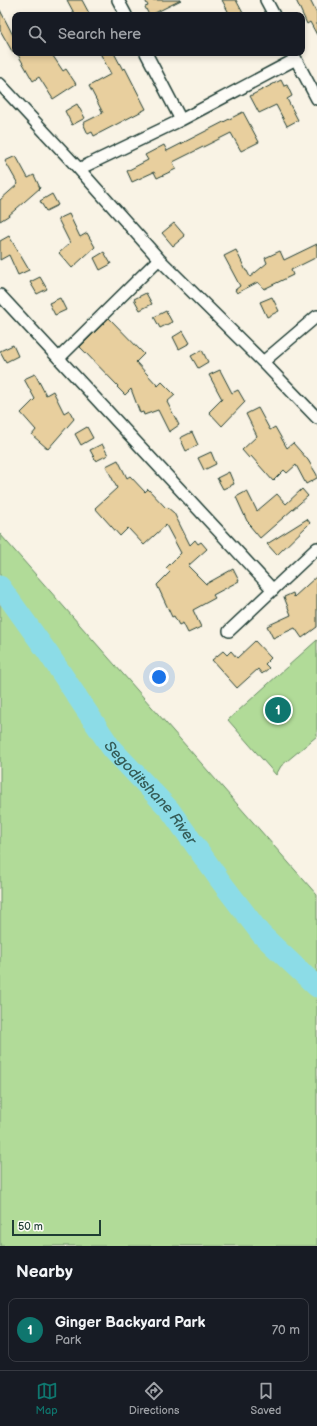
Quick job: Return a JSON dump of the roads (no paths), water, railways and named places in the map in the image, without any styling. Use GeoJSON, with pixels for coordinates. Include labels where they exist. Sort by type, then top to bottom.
{"type":"FeatureCollection","features":[{"type":"Feature","properties":{"kind":"street"},"geometry":{"type":"LineString","coordinates":[[118,0],[124,12]]}},
{"type":"Feature","properties":{"kind":"street"},"geometry":{"type":"LineString","coordinates":[[266,0],[272,12]]}},
{"type":"Feature","properties":{"kind":"street"},"geometry":{"type":"LineString","coordinates":[[148,56],[181,120]]}},
{"type":"Feature","properties":{"kind":"street"},"geometry":{"type":"LineString","coordinates":[[79,169],[181,120],[294,56],[317,99]]}},
{"type":"Feature","properties":{"kind":"street"},"geometry":{"type":"LineString","coordinates":[[0,84],[79,169],[159,260],[263,362],[317,418]]}},
{"type":"Feature","properties":{"kind":"street"},"geometry":{"type":"LineString","coordinates":[[59,358],[159,260]]}},
{"type":"Feature","properties":{"kind":"street"},"geometry":{"type":"LineString","coordinates":[[0,295],[273,590]]}},
{"type":"Feature","properties":{"kind":"street"},"geometry":{"type":"LineString","coordinates":[[263,362],[317,316]]}},
{"type":"Feature","properties":{"kind":"street"},"geometry":{"type":"LineString","coordinates":[[229,631],[317,548]]}},
{"type":"Feature","properties":{"kind":"waterway","name":"Segoditshane River"},"geometry":{"type":"LineString","coordinates":[[0,586],[48,653],[112,749],[170,810],[219,879],[261,934],[317,987]]}},
{"type":"Feature","properties":{"kind":"place","name":"Ginger Backyard Park"},"geometry":{"type":"Point","coordinates":[278,710]}}]}
